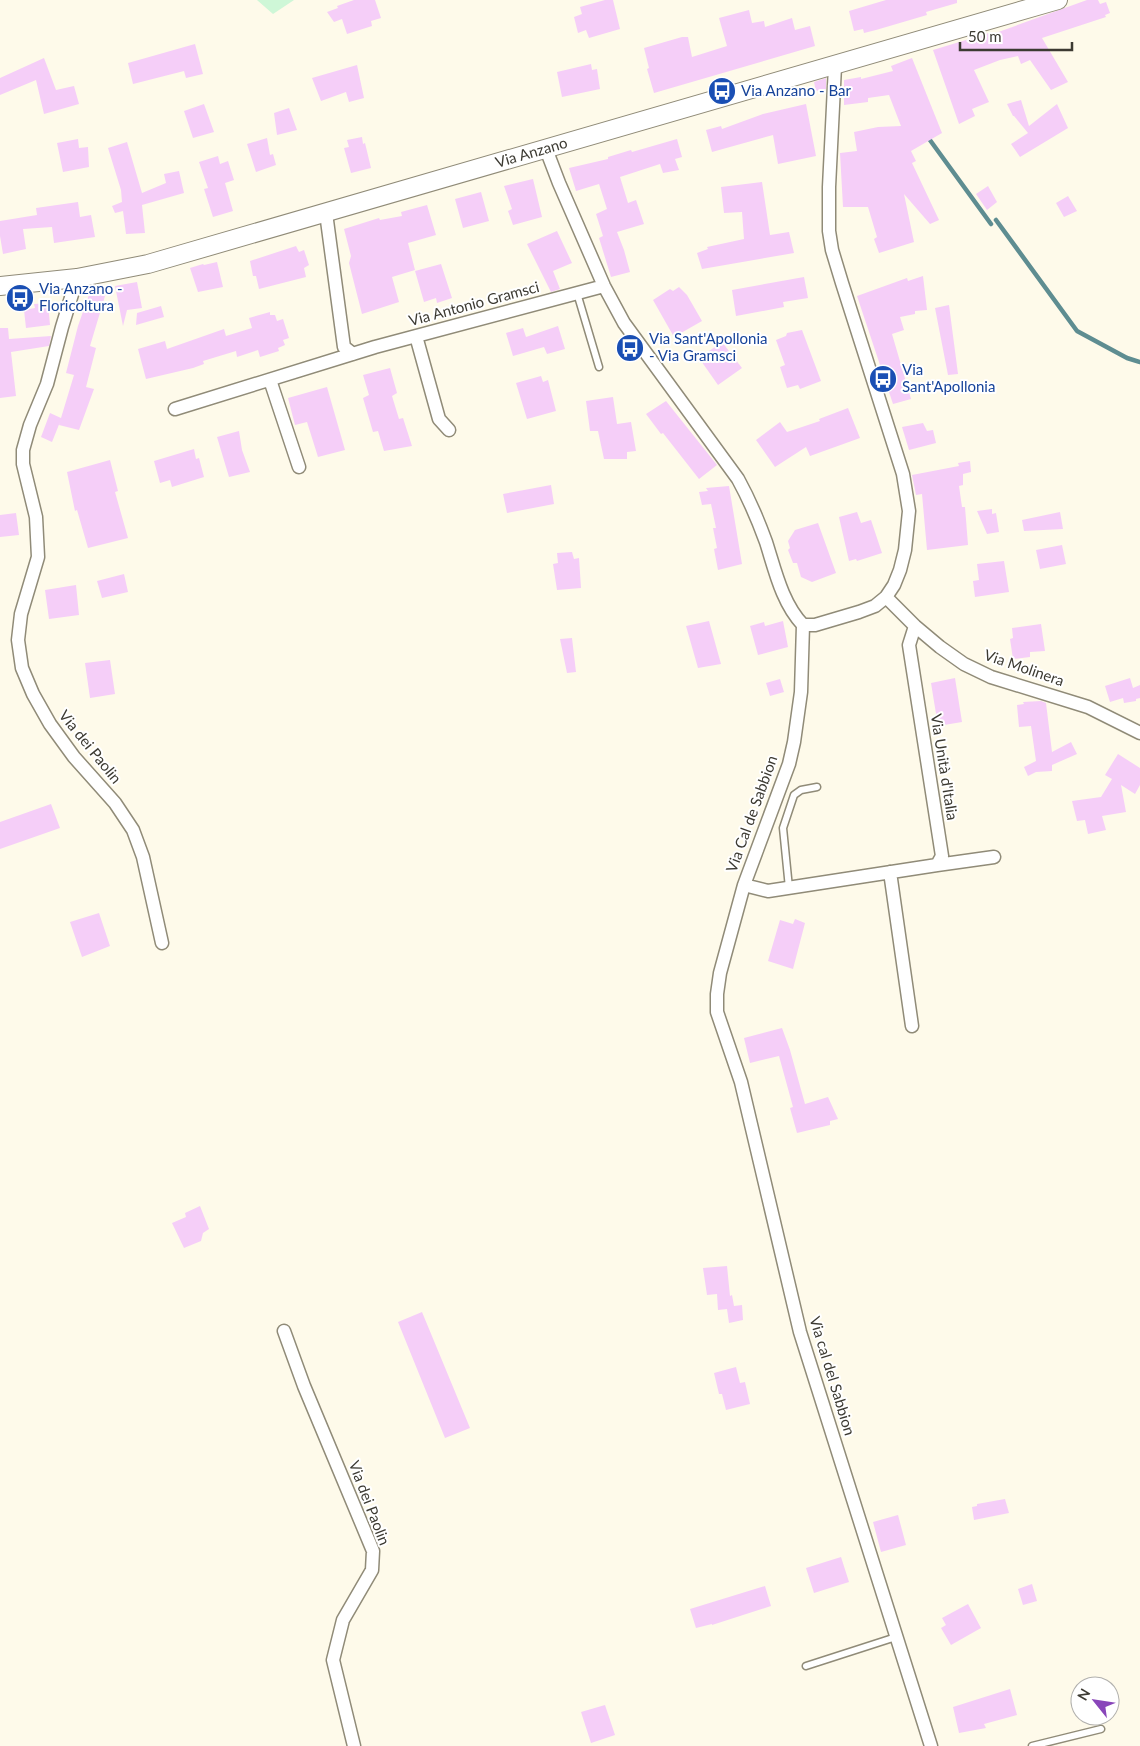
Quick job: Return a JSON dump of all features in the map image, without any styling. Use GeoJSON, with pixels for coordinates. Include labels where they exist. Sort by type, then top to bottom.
{"type":"FeatureCollection","features":[{"type":"Feature","properties":{"kind":"main road","name":"Via Anzano"},"geometry":{"type":"LineString","coordinates":[[0,286],[77,278],[148,264],[1058,0]]}},
{"type":"Feature","properties":{"kind":"street"},"geometry":{"type":"LineString","coordinates":[[546,149],[604,286],[624,323],[738,479],[751,502],[782,591],[794,616],[803,625],[815,625],[875,606],[886,597],[894,585],[900,570],[905,550],[909,511],[903,474],[832,250],[829,231],[829,187],[835,66]]}},
{"type":"Feature","properties":{"kind":"street"},"geometry":{"type":"LineString","coordinates":[[326,213],[344,347],[353,354]]}},
{"type":"Feature","properties":{"kind":"street","name":"Via dei Paolin"},"geometry":{"type":"LineString","coordinates":[[77,278],[47,384],[30,426],[23,450],[23,464],[36,517],[38,557],[21,614],[18,640],[22,668],[50,724],[74,757],[115,802],[133,830],[143,857],[162,943]]}},
{"type":"Feature","properties":{"kind":"street","name":"Via Antonio Gramsci"},"geometry":{"type":"LineString","coordinates":[[175,409],[353,354],[604,286]]}},
{"type":"Feature","properties":{"kind":"street"},"geometry":{"type":"LineString","coordinates":[[416,336],[439,419],[449,430]]}},
{"type":"Feature","properties":{"kind":"street"},"geometry":{"type":"LineString","coordinates":[[270,380],[298,467]]}},
{"type":"Feature","properties":{"kind":"street","name":"Via Molinera"},"geometry":{"type":"LineString","coordinates":[[886,597],[915,626],[964,664],[991,677],[1088,707],[1140,733]]}},
{"type":"Feature","properties":{"kind":"street","name":"Via Cal de Sabbion"},"geometry":{"type":"LineString","coordinates":[[717,1012],[716,994],[720,972],[744,885],[789,764],[794,742],[801,692],[803,625]]}},
{"type":"Feature","properties":{"kind":"street","name":"Via Unità d'Italia"},"geometry":{"type":"LineString","coordinates":[[915,626],[909,645],[942,856],[937,865]]}},
{"type":"Feature","properties":{"kind":"street"},"geometry":{"type":"LineString","coordinates":[[744,885],[768,891],[994,857]]}},
{"type":"Feature","properties":{"kind":"street"},"geometry":{"type":"LineString","coordinates":[[890,872],[912,1026]]}},
{"type":"Feature","properties":{"kind":"street","name":"Via cal del Sabbion"},"geometry":{"type":"LineString","coordinates":[[717,1012],[741,1082],[800,1332],[930,1746]]}},
{"type":"Feature","properties":{"kind":"street","name":"Via dei Paolin"},"geometry":{"type":"LineString","coordinates":[[284,1331],[304,1386],[373,1551],[372,1570],[343,1620],[333,1660],[354,1746]]}},
{"type":"Feature","properties":{"kind":"lane"},"geometry":{"type":"LineString","coordinates":[[578,293],[599,367]]}},
{"type":"Feature","properties":{"kind":"lane"},"geometry":{"type":"LineString","coordinates":[[790,888],[783,828],[794,795],[801,790],[817,788]]}},
{"type":"Feature","properties":{"kind":"lane"},"geometry":{"type":"LineString","coordinates":[[806,1666],[896,1637]]}},
{"type":"Feature","properties":{"kind":"lane"},"geometry":{"type":"LineString","coordinates":[[1032,1746],[1101,1729]]}},
{"type":"Feature","properties":{"kind":"green space"},"geometry":{"type":"Polygon","coordinates":[[[257,0],[294,0],[273,14],[257,0]]]}},
{"type":"Feature","properties":{"kind":"building"},"geometry":{"type":"Polygon","coordinates":[[[354,0],[375,0],[381,18],[371,21],[372,26],[347,34],[342,19],[334,22],[327,12],[354,0]]]}},
{"type":"Feature","properties":{"kind":"building"},"geometry":{"type":"Polygon","coordinates":[[[605,0],[613,0],[620,29],[589,38],[586,30],[578,33],[574,17],[582,14],[580,7],[605,0]]]}},
{"type":"Feature","properties":{"kind":"building"},"geometry":{"type":"Polygon","coordinates":[[[886,0],[957,0],[957,3],[926,12],[927,15],[876,30],[864,33],[863,29],[854,31],[849,11],[886,0]]]}},
{"type":"Feature","properties":{"kind":"building"},"geometry":{"type":"Polygon","coordinates":[[[1087,0],[1098,0],[1100,4],[1106,2],[1110,13],[1105,15],[1106,17],[1042,38],[1068,82],[1051,90],[1030,60],[1021,64],[1018,56],[1000,60],[974,70],[989,102],[972,109],[975,116],[959,124],[933,50],[989,33],[990,35],[1087,0]]]}},
{"type":"Feature","properties":{"kind":"building"},"geometry":{"type":"Polygon","coordinates":[[[749,10],[752,23],[764,21],[765,27],[792,18],[795,30],[810,26],[815,46],[654,93],[647,69],[649,68],[644,48],[688,37],[692,57],[727,46],[719,18],[749,10]]]}},
{"type":"Feature","properties":{"kind":"building"},"geometry":{"type":"Polygon","coordinates":[[[195,44],[203,74],[186,78],[184,71],[133,84],[128,63],[195,44]]]}},
{"type":"Feature","properties":{"kind":"building"},"geometry":{"type":"Polygon","coordinates":[[[44,58],[56,90],[74,86],[79,104],[44,114],[36,80],[0,95],[0,78],[44,58]]]}},
{"type":"Feature","properties":{"kind":"building"},"geometry":{"type":"Polygon","coordinates":[[[912,58],[942,133],[911,151],[916,161],[912,163],[939,220],[930,224],[904,194],[914,242],[879,253],[874,239],[877,237],[868,207],[843,207],[840,153],[857,151],[854,132],[878,127],[901,126],[889,95],[868,98],[868,102],[844,105],[844,80],[861,77],[861,79],[893,71],[891,66],[912,58]]]}},
{"type":"Feature","properties":{"kind":"building"},"geometry":{"type":"Polygon","coordinates":[[[591,64],[592,70],[597,69],[600,89],[562,97],[557,72],[591,64]]]}},
{"type":"Feature","properties":{"kind":"building"},"geometry":{"type":"Polygon","coordinates":[[[357,65],[364,98],[349,102],[346,92],[321,101],[312,78],[357,65]]]}},
{"type":"Feature","properties":{"kind":"building"},"geometry":{"type":"Polygon","coordinates":[[[826,78],[826,89],[816,91],[814,82],[826,78]]]}},
{"type":"Feature","properties":{"kind":"building"},"geometry":{"type":"Polygon","coordinates":[[[1021,100],[1029,126],[1057,104],[1068,128],[1020,157],[1011,144],[1028,133],[1013,116],[1007,104],[1021,100]]]}},
{"type":"Feature","properties":{"kind":"building"},"geometry":{"type":"Polygon","coordinates":[[[204,104],[214,132],[193,138],[184,111],[204,104]]]}},
{"type":"Feature","properties":{"kind":"building"},"geometry":{"type":"Polygon","coordinates":[[[806,104],[816,156],[778,164],[773,135],[712,152],[706,130],[721,126],[722,129],[763,114],[806,104]]]}},
{"type":"Feature","properties":{"kind":"building"},"geometry":{"type":"Polygon","coordinates":[[[289,108],[297,130],[277,135],[274,113],[289,108]]]}},
{"type":"Feature","properties":{"kind":"building"},"geometry":{"type":"Polygon","coordinates":[[[362,137],[371,168],[351,173],[344,148],[349,147],[347,140],[362,137]]]}},
{"type":"Feature","properties":{"kind":"building"},"geometry":{"type":"Polygon","coordinates":[[[267,138],[270,155],[273,154],[276,165],[256,172],[247,144],[267,138]]]}},
{"type":"Feature","properties":{"kind":"building"},"geometry":{"type":"Polygon","coordinates":[[[78,139],[79,148],[88,147],[89,167],[63,172],[57,143],[78,139]]]}},
{"type":"Feature","properties":{"kind":"building"},"geometry":{"type":"Polygon","coordinates":[[[677,139],[682,157],[675,159],[679,170],[663,173],[660,164],[620,177],[628,203],[636,200],[644,224],[617,232],[630,272],[611,277],[599,238],[603,236],[596,214],[607,209],[599,184],[576,191],[569,168],[677,139]]]}},
{"type":"Feature","properties":{"kind":"building"},"geometry":{"type":"Polygon","coordinates":[[[127,142],[142,193],[166,183],[164,174],[179,171],[184,193],[142,205],[145,233],[126,234],[123,211],[115,213],[112,206],[122,202],[121,190],[108,148],[127,142]]]}},
{"type":"Feature","properties":{"kind":"building"},"geometry":{"type":"Polygon","coordinates":[[[218,156],[220,164],[228,161],[234,180],[225,183],[233,211],[213,217],[204,189],[208,188],[199,162],[218,156]]]}},
{"type":"Feature","properties":{"kind":"building"},"geometry":{"type":"Polygon","coordinates":[[[533,179],[542,217],[513,225],[508,211],[512,209],[504,186],[533,179]]]}},
{"type":"Feature","properties":{"kind":"building"},"geometry":{"type":"Polygon","coordinates":[[[762,182],[770,235],[789,232],[794,253],[702,269],[697,253],[708,249],[707,247],[744,239],[742,212],[724,213],[721,187],[762,182]]]}},
{"type":"Feature","properties":{"kind":"building"},"geometry":{"type":"Polygon","coordinates":[[[988,186],[997,202],[987,210],[976,194],[988,186]]]}},
{"type":"Feature","properties":{"kind":"building"},"geometry":{"type":"Polygon","coordinates":[[[481,192],[489,221],[463,228],[455,199],[481,192]]]}},
{"type":"Feature","properties":{"kind":"building"},"geometry":{"type":"Polygon","coordinates":[[[1068,196],[1077,211],[1064,217],[1056,203],[1068,196]]]}},
{"type":"Feature","properties":{"kind":"building"},"geometry":{"type":"Polygon","coordinates":[[[78,202],[80,217],[91,215],[95,237],[54,243],[52,227],[23,229],[26,249],[3,254],[0,221],[37,215],[36,208],[78,202]]]}},
{"type":"Feature","properties":{"kind":"building"},"geometry":{"type":"Polygon","coordinates":[[[427,205],[436,235],[408,243],[415,270],[392,277],[399,302],[362,314],[349,263],[351,256],[344,229],[379,218],[380,220],[402,216],[401,212],[427,205]]]}},
{"type":"Feature","properties":{"kind":"building"},"geometry":{"type":"Polygon","coordinates":[[[557,231],[572,263],[553,271],[560,289],[551,292],[527,244],[557,231]]]}},
{"type":"Feature","properties":{"kind":"building"},"geometry":{"type":"Polygon","coordinates":[[[296,246],[299,252],[304,250],[309,265],[304,268],[306,277],[259,289],[256,276],[253,276],[250,261],[296,246]]]}},
{"type":"Feature","properties":{"kind":"building"},"geometry":{"type":"Polygon","coordinates":[[[217,262],[223,287],[198,292],[190,268],[217,262]]]}},
{"type":"Feature","properties":{"kind":"building"},"geometry":{"type":"Polygon","coordinates":[[[441,264],[452,298],[437,303],[436,298],[424,302],[415,271],[441,264]]]}},
{"type":"Feature","properties":{"kind":"building"},"geometry":{"type":"Polygon","coordinates":[[[923,276],[927,310],[915,311],[915,314],[900,317],[904,330],[892,334],[911,399],[893,404],[857,296],[907,278],[908,281],[923,276]]]}},
{"type":"Feature","properties":{"kind":"building"},"geometry":{"type":"Polygon","coordinates":[[[804,277],[808,298],[783,302],[784,307],[736,316],[732,290],[804,277]]]}},
{"type":"Feature","properties":{"kind":"building"},"geometry":{"type":"Polygon","coordinates":[[[137,282],[142,308],[127,310],[123,326],[115,286],[137,282]]]}},
{"type":"Feature","properties":{"kind":"building"},"geometry":{"type":"Polygon","coordinates":[[[92,286],[108,286],[90,346],[96,348],[86,387],[94,389],[79,430],[59,425],[60,422],[52,442],[41,437],[50,413],[61,418],[74,375],[66,373],[78,326],[92,286]]]}},
{"type":"Feature","properties":{"kind":"building"},"geometry":{"type":"Polygon","coordinates":[[[679,287],[687,295],[702,321],[674,337],[653,300],[670,289],[673,291],[679,287]]]}},
{"type":"Feature","properties":{"kind":"building"},"geometry":{"type":"Polygon","coordinates":[[[48,303],[50,325],[26,328],[24,310],[35,308],[34,304],[48,303]]]}},
{"type":"Feature","properties":{"kind":"building"},"geometry":{"type":"Polygon","coordinates":[[[949,305],[958,374],[948,375],[935,308],[949,305]]]}},
{"type":"Feature","properties":{"kind":"building"},"geometry":{"type":"Polygon","coordinates":[[[161,306],[164,317],[136,325],[137,313],[161,306]]]}},
{"type":"Feature","properties":{"kind":"building"},"geometry":{"type":"Polygon","coordinates":[[[270,312],[270,315],[275,315],[277,321],[283,319],[289,338],[283,340],[285,345],[278,348],[279,351],[260,357],[258,350],[237,357],[236,351],[203,361],[204,364],[193,368],[146,379],[138,349],[165,341],[167,349],[224,329],[226,336],[252,328],[249,318],[270,312]]]}},
{"type":"Feature","properties":{"kind":"building"},"geometry":{"type":"Polygon","coordinates":[[[558,326],[565,349],[547,354],[544,347],[513,356],[506,333],[523,328],[526,337],[558,326]]]}},
{"type":"Feature","properties":{"kind":"building"},"geometry":{"type":"Polygon","coordinates":[[[0,328],[8,328],[9,339],[51,336],[49,346],[11,352],[16,396],[0,398],[0,328]]]}},
{"type":"Feature","properties":{"kind":"building"},"geometry":{"type":"Polygon","coordinates":[[[802,330],[821,381],[800,389],[798,385],[787,388],[780,367],[785,365],[776,340],[786,336],[787,333],[802,330]]]}},
{"type":"Feature","properties":{"kind":"building"},"geometry":{"type":"Polygon","coordinates":[[[722,342],[742,368],[718,385],[699,358],[722,342]]]}},
{"type":"Feature","properties":{"kind":"building"},"geometry":{"type":"Polygon","coordinates":[[[390,368],[397,393],[392,396],[399,419],[403,418],[412,446],[384,451],[378,431],[373,432],[363,398],[369,395],[363,375],[390,368]]]}},
{"type":"Feature","properties":{"kind":"building"},"geometry":{"type":"Polygon","coordinates":[[[541,376],[543,382],[548,380],[556,411],[527,419],[516,383],[541,376]]]}},
{"type":"Feature","properties":{"kind":"building"},"geometry":{"type":"Polygon","coordinates":[[[327,387],[345,450],[318,457],[307,422],[295,425],[288,398],[327,387]]]}},
{"type":"Feature","properties":{"kind":"building"},"geometry":{"type":"Polygon","coordinates":[[[613,397],[617,424],[631,422],[636,451],[627,452],[627,459],[604,459],[598,431],[590,431],[586,401],[613,397]]]}},
{"type":"Feature","properties":{"kind":"building"},"geometry":{"type":"Polygon","coordinates":[[[666,401],[717,465],[699,479],[646,414],[666,401]]]}},
{"type":"Feature","properties":{"kind":"building"},"geometry":{"type":"Polygon","coordinates":[[[848,408],[860,438],[810,456],[806,447],[775,467],[756,440],[780,422],[787,432],[820,421],[819,419],[848,408]]]}},
{"type":"Feature","properties":{"kind":"building"},"geometry":{"type":"Polygon","coordinates":[[[923,423],[927,431],[933,430],[936,443],[909,450],[902,427],[923,423]]]}},
{"type":"Feature","properties":{"kind":"building"},"geometry":{"type":"Polygon","coordinates":[[[239,431],[242,450],[250,472],[229,477],[217,437],[239,431]]]}},
{"type":"Feature","properties":{"kind":"building"},"geometry":{"type":"Polygon","coordinates":[[[194,449],[196,459],[199,458],[204,477],[172,487],[170,480],[160,483],[154,461],[194,449]]]}},
{"type":"Feature","properties":{"kind":"building"},"geometry":{"type":"Polygon","coordinates":[[[110,460],[118,491],[115,492],[128,538],[88,548],[77,510],[75,511],[67,472],[110,460]]]}},
{"type":"Feature","properties":{"kind":"building"},"geometry":{"type":"Polygon","coordinates":[[[970,461],[971,472],[963,474],[963,485],[959,486],[962,507],[965,507],[968,545],[927,550],[922,494],[916,495],[912,475],[959,466],[958,463],[970,461]]]}},
{"type":"Feature","properties":{"kind":"building"},"geometry":{"type":"Polygon","coordinates":[[[551,485],[554,504],[507,513],[503,494],[551,485]]]}},
{"type":"Feature","properties":{"kind":"building"},"geometry":{"type":"Polygon","coordinates":[[[729,486],[742,564],[718,570],[714,549],[717,548],[713,528],[716,528],[711,504],[702,505],[699,492],[708,491],[706,488],[729,486]]]}},
{"type":"Feature","properties":{"kind":"building"},"geometry":{"type":"Polygon","coordinates":[[[992,509],[992,514],[996,513],[999,532],[987,534],[977,511],[992,509]]]}},
{"type":"Feature","properties":{"kind":"building"},"geometry":{"type":"Polygon","coordinates":[[[857,512],[861,523],[871,520],[882,553],[857,561],[856,559],[849,561],[839,517],[857,512]]]}},
{"type":"Feature","properties":{"kind":"building"},"geometry":{"type":"Polygon","coordinates":[[[1060,512],[1063,529],[1024,531],[1022,520],[1060,512]]]}},
{"type":"Feature","properties":{"kind":"building"},"geometry":{"type":"Polygon","coordinates":[[[16,513],[19,535],[0,537],[0,515],[16,513]]]}},
{"type":"Feature","properties":{"kind":"building"},"geometry":{"type":"Polygon","coordinates":[[[818,523],[836,573],[812,582],[801,577],[797,563],[793,563],[788,550],[790,548],[788,541],[795,530],[818,523]]]}},
{"type":"Feature","properties":{"kind":"building"},"geometry":{"type":"Polygon","coordinates":[[[1062,545],[1066,564],[1040,569],[1036,550],[1062,545]]]}},
{"type":"Feature","properties":{"kind":"building"},"geometry":{"type":"Polygon","coordinates":[[[572,552],[574,559],[579,558],[581,588],[557,590],[553,564],[558,563],[557,553],[572,552]]]}},
{"type":"Feature","properties":{"kind":"building"},"geometry":{"type":"Polygon","coordinates":[[[1004,561],[1009,592],[975,597],[973,581],[979,580],[977,564],[1004,561]]]}},
{"type":"Feature","properties":{"kind":"building"},"geometry":{"type":"Polygon","coordinates":[[[124,574],[128,592],[102,598],[97,581],[124,574]]]}},
{"type":"Feature","properties":{"kind":"building"},"geometry":{"type":"Polygon","coordinates":[[[76,585],[79,615],[49,619],[45,590],[76,585]]]}},
{"type":"Feature","properties":{"kind":"building"},"geometry":{"type":"Polygon","coordinates":[[[709,621],[721,664],[698,668],[686,626],[709,621]]]}},
{"type":"Feature","properties":{"kind":"building"},"geometry":{"type":"Polygon","coordinates":[[[783,621],[788,647],[758,655],[750,626],[764,622],[765,626],[783,621]]]}},
{"type":"Feature","properties":{"kind":"building"},"geometry":{"type":"Polygon","coordinates":[[[1041,624],[1045,651],[1030,652],[1030,657],[1013,659],[1010,639],[1013,638],[1012,628],[1041,624]]]}},
{"type":"Feature","properties":{"kind":"building"},"geometry":{"type":"Polygon","coordinates":[[[572,638],[576,672],[567,673],[560,639],[572,638]]]}},
{"type":"Feature","properties":{"kind":"building"},"geometry":{"type":"Polygon","coordinates":[[[110,660],[115,694],[90,698],[85,663],[110,660]]]}},
{"type":"Feature","properties":{"kind":"building"},"geometry":{"type":"Polygon","coordinates":[[[955,678],[962,722],[938,726],[931,683],[955,678]]]}},
{"type":"Feature","properties":{"kind":"building"},"geometry":{"type":"Polygon","coordinates":[[[1130,678],[1133,688],[1140,685],[1140,698],[1136,699],[1136,701],[1124,703],[1123,698],[1110,702],[1105,686],[1130,678]]]}},
{"type":"Feature","properties":{"kind":"building"},"geometry":{"type":"Polygon","coordinates":[[[780,679],[784,692],[770,696],[766,683],[780,679]]]}},
{"type":"Feature","properties":{"kind":"building"},"geometry":{"type":"Polygon","coordinates":[[[1041,701],[1046,703],[1052,752],[1071,742],[1077,754],[1052,765],[1052,771],[1036,772],[1028,776],[1024,767],[1036,761],[1031,726],[1019,727],[1017,705],[1024,704],[1023,702],[1041,701]]]}},
{"type":"Feature","properties":{"kind":"building"},"geometry":{"type":"Polygon","coordinates":[[[1118,754],[1140,768],[1140,785],[1135,794],[1121,785],[1126,812],[1102,816],[1106,830],[1088,834],[1085,820],[1077,821],[1072,801],[1101,797],[1112,779],[1105,775],[1118,754]]]}},
{"type":"Feature","properties":{"kind":"building"},"geometry":{"type":"Polygon","coordinates":[[[51,804],[60,828],[0,849],[0,822],[51,804]]]}},
{"type":"Feature","properties":{"kind":"building"},"geometry":{"type":"Polygon","coordinates":[[[99,913],[110,946],[82,957],[70,922],[99,913]]]}},
{"type":"Feature","properties":{"kind":"building"},"geometry":{"type":"Polygon","coordinates":[[[795,919],[805,923],[793,969],[768,961],[780,920],[793,924],[795,919]]]}},
{"type":"Feature","properties":{"kind":"building"},"geometry":{"type":"Polygon","coordinates":[[[782,1028],[805,1104],[828,1097],[838,1119],[830,1121],[830,1125],[797,1133],[790,1108],[793,1107],[779,1056],[750,1063],[744,1038],[782,1028]]]}},
{"type":"Feature","properties":{"kind":"building"},"geometry":{"type":"Polygon","coordinates":[[[200,1206],[209,1229],[203,1233],[201,1241],[184,1248],[172,1223],[186,1217],[185,1213],[200,1206]]]}},
{"type":"Feature","properties":{"kind":"building"},"geometry":{"type":"Polygon","coordinates":[[[727,1266],[730,1296],[732,1295],[734,1306],[742,1305],[743,1320],[729,1323],[727,1309],[718,1310],[717,1294],[707,1295],[703,1268],[727,1266]]]}},
{"type":"Feature","properties":{"kind":"building"},"geometry":{"type":"Polygon","coordinates":[[[422,1312],[470,1428],[445,1438],[398,1322],[422,1312]]]}},
{"type":"Feature","properties":{"kind":"building"},"geometry":{"type":"Polygon","coordinates":[[[736,1367],[740,1383],[745,1382],[750,1404],[726,1410],[722,1394],[719,1394],[714,1373],[736,1367]]]}},
{"type":"Feature","properties":{"kind":"building"},"geometry":{"type":"Polygon","coordinates":[[[1005,1499],[1009,1513],[974,1520],[972,1507],[977,1506],[977,1504],[1005,1499]]]}},
{"type":"Feature","properties":{"kind":"building"},"geometry":{"type":"Polygon","coordinates":[[[898,1515],[906,1545],[881,1552],[873,1522],[898,1515]]]}},
{"type":"Feature","properties":{"kind":"building"},"geometry":{"type":"Polygon","coordinates":[[[841,1557],[849,1582],[814,1593],[806,1568],[841,1557]]]}},
{"type":"Feature","properties":{"kind":"building"},"geometry":{"type":"Polygon","coordinates":[[[1032,1584],[1037,1601],[1023,1605],[1018,1589],[1032,1584]]]}},
{"type":"Feature","properties":{"kind":"building"},"geometry":{"type":"Polygon","coordinates":[[[765,1586],[771,1606],[712,1625],[696,1628],[690,1609],[765,1586]]]}},
{"type":"Feature","properties":{"kind":"building"},"geometry":{"type":"Polygon","coordinates":[[[968,1604],[981,1628],[951,1645],[941,1628],[946,1625],[942,1618],[968,1604]]]}},
{"type":"Feature","properties":{"kind":"building"},"geometry":{"type":"Polygon","coordinates":[[[1010,1689],[1017,1715],[984,1724],[986,1728],[959,1733],[953,1707],[1010,1689]]]}},
{"type":"Feature","properties":{"kind":"building"},"geometry":{"type":"Polygon","coordinates":[[[605,1705],[615,1735],[591,1743],[581,1712],[605,1705]]]}},
{"type":"Feature","properties":{"kind":"waterway"},"geometry":{"type":"LineString","coordinates":[[927,136],[991,224]]}},
{"type":"Feature","properties":{"kind":"waterway"},"geometry":{"type":"LineString","coordinates":[[996,220],[1077,331],[1127,358],[1140,362]]}},
{"type":"Feature","properties":{"kind":"place","name":"Via Anzano - Bar"},"geometry":{"type":"Point","coordinates":[722,91]}},
{"type":"Feature","properties":{"kind":"place","name":"Via Anzano - Floricoltura"},"geometry":{"type":"Point","coordinates":[20,298]}},
{"type":"Feature","properties":{"kind":"place","name":"Via Sant'Apollonia - Via Gramsci"},"geometry":{"type":"Point","coordinates":[630,348]}},
{"type":"Feature","properties":{"kind":"place","name":"Via Sant'Apollonia"},"geometry":{"type":"Point","coordinates":[883,379]}}]}
